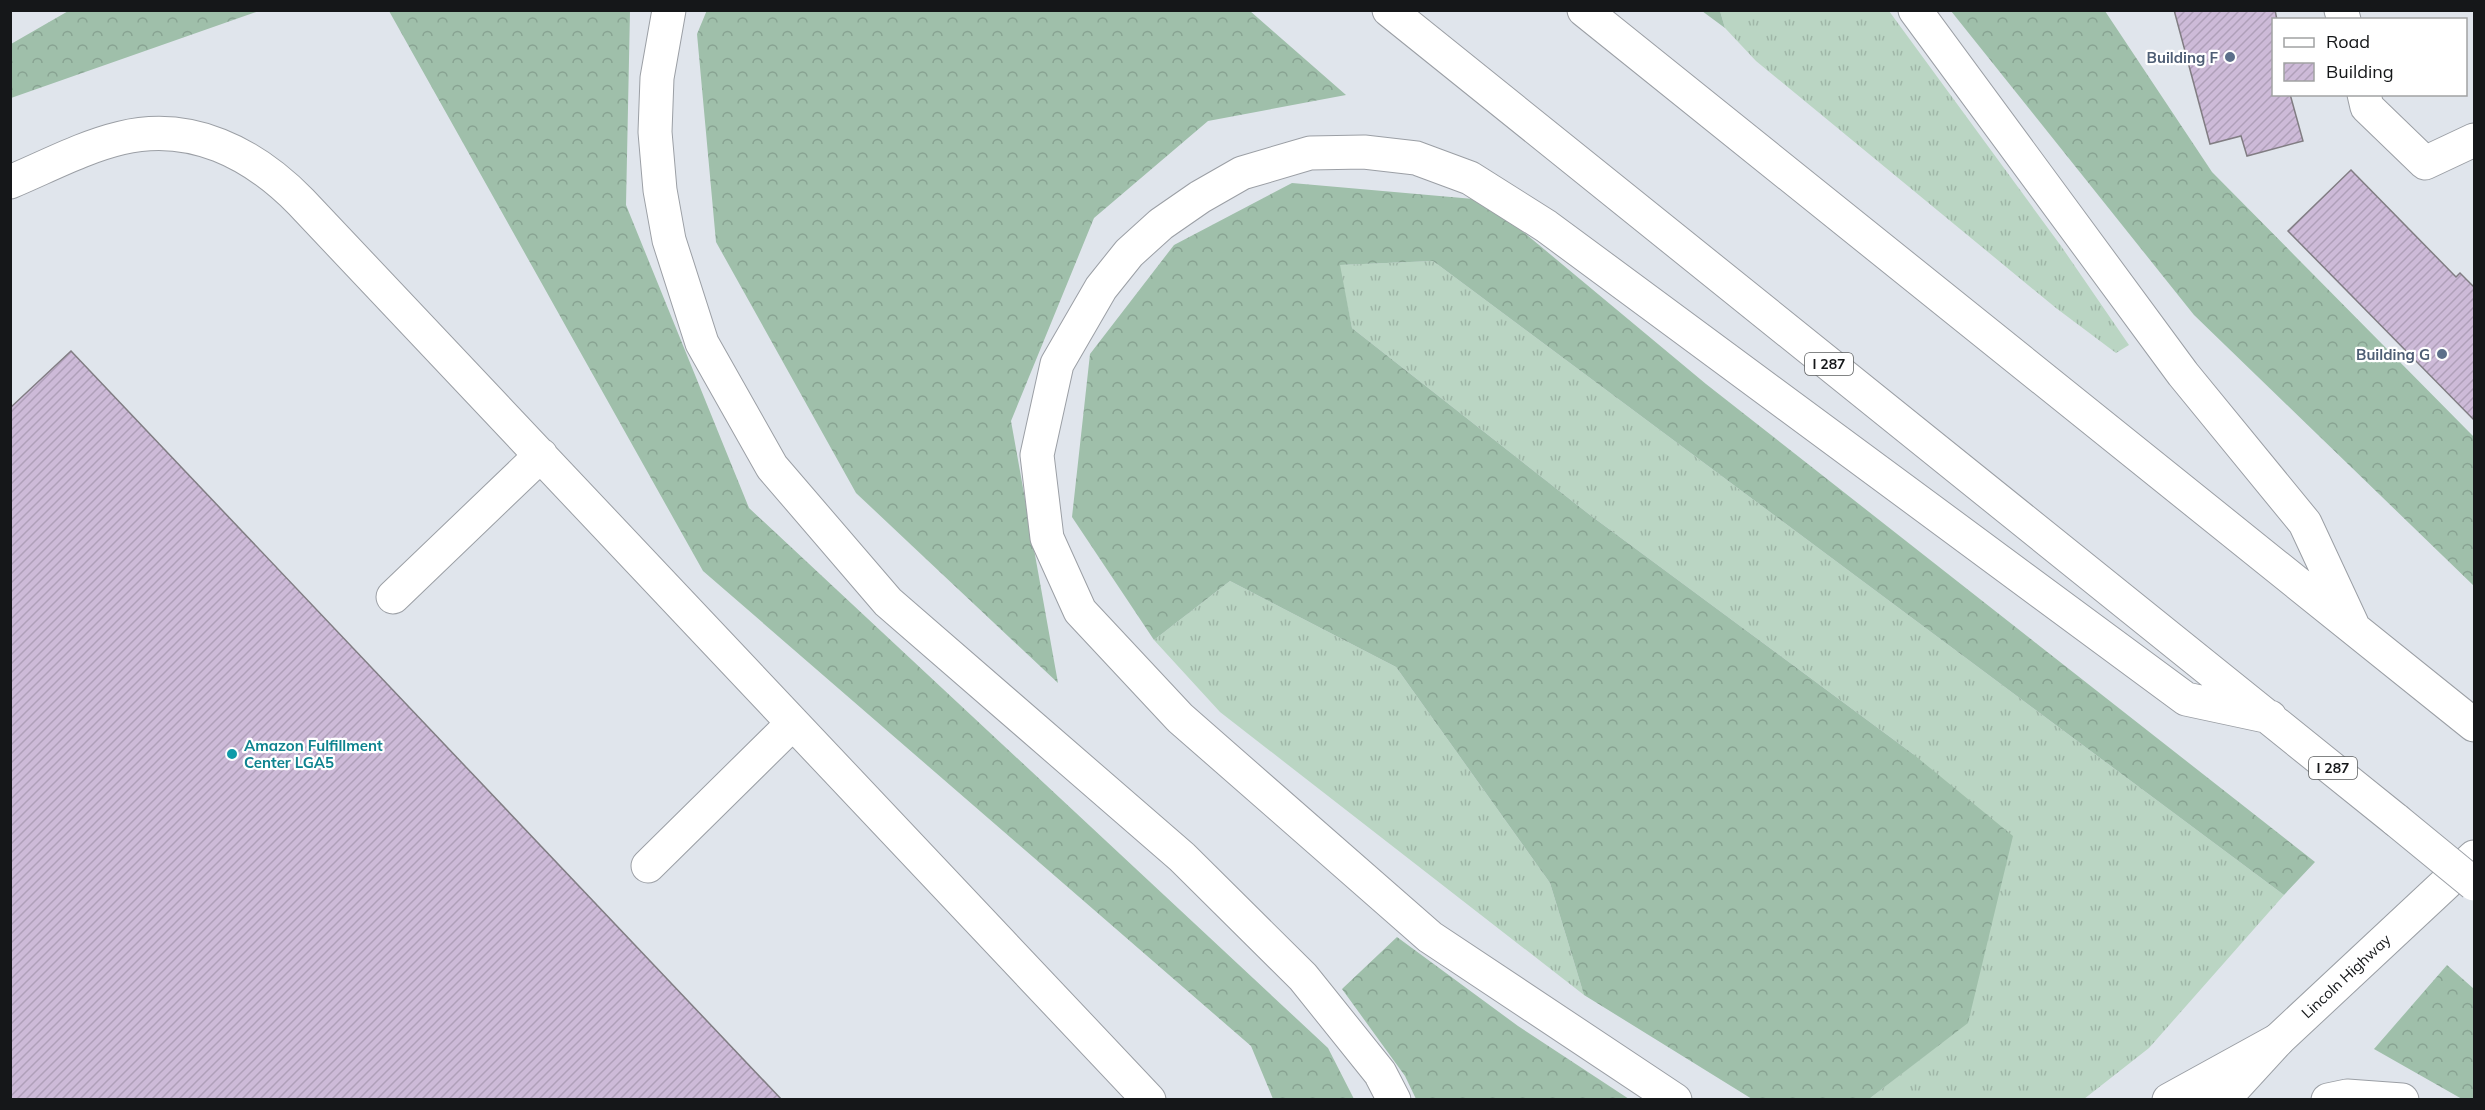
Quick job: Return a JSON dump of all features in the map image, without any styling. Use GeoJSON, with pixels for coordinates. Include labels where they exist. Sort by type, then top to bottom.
{"type":"FeatureCollection","features":[{"type":"Feature","properties":{"kind":"main road"},"geometry":{"type":"LineString","coordinates":[[669,10],[657,78],[655,132],[660,190],[669,240],[702,344],[772,467],[888,603],[1182,857],[1303,977],[1380,1073],[1394,1100]]}},
{"type":"Feature","properties":{"kind":"main road","name":"I 287"},"geometry":{"type":"LineString","coordinates":[[1389,10],[2475,884]]}},
{"type":"Feature","properties":{"kind":"main road"},"geometry":{"type":"LineString","coordinates":[[1584,10],[2475,725]]}},
{"type":"Feature","properties":{"kind":"main road"},"geometry":{"type":"LineString","coordinates":[[1915,10],[2183,374],[2306,523],[2356,631]]}},
{"type":"Feature","properties":{"kind":"main road"},"geometry":{"type":"LineString","coordinates":[[2364,96],[2367,107],[2425,163],[2475,140]]}},
{"type":"Feature","properties":{"kind":"main road"},"geometry":{"type":"LineString","coordinates":[[10,182],[103,144],[142,134],[176,133],[195,137],[216,143],[265,169],[286,186],[1149,1100]]}},
{"type":"Feature","properties":{"kind":"main road"},"geometry":{"type":"LineString","coordinates":[[1674,1100],[1430,937],[1180,718],[1080,610],[1047,538],[1037,455],[1057,364],[1101,288],[1129,253],[1161,224],[1200,197],[1242,173],[1310,153],[1364,152],[1416,158],[1470,177],[1546,226],[2186,699],[2270,717]]}},
{"type":"Feature","properties":{"kind":"main road"},"geometry":{"type":"LineString","coordinates":[[393,597],[541,455]]}},
{"type":"Feature","properties":{"kind":"main road"},"geometry":{"type":"LineString","coordinates":[[648,866],[793,723]]}},
{"type":"Feature","properties":{"kind":"main road","name":"Lincoln Highway"},"geometry":{"type":"LineString","coordinates":[[2223,1100],[2278,1040],[2475,857]]}},
{"type":"Feature","properties":{"kind":"main road"},"geometry":{"type":"LineString","coordinates":[[2169,1100],[2278,1040]]}},
{"type":"Feature","properties":{"kind":"main road"},"geometry":{"type":"LineString","coordinates":[[2328,1100],[2347,1096],[2402,1100]]}},
{"type":"Feature","properties":{"kind":"green space"},"geometry":{"type":"Polygon","coordinates":[[[70,10],[259,11],[11,98],[11,44],[70,10]]]}},
{"type":"Feature","properties":{"kind":"green space"},"geometry":{"type":"Polygon","coordinates":[[[707,10],[1250,11],[1346,95],[1208,121],[1094,218],[1011,421],[1058,683],[856,493],[716,242],[697,34],[707,10]]]}},
{"type":"Feature","properties":{"kind":"green space"},"geometry":{"type":"Polygon","coordinates":[[[389,11],[630,11],[626,205],[749,508],[1328,1048],[1354,1099],[1273,1099],[1251,1046],[703,571],[389,11]]]}},
{"type":"Feature","properties":{"kind":"green space"},"geometry":{"type":"Polygon","coordinates":[[[1702,11],[1720,11],[1725,28],[1702,11]]]}},
{"type":"Feature","properties":{"kind":"green space"},"geometry":{"type":"Polygon","coordinates":[[[1720,11],[1889,11],[2061,246],[2129,345],[2116,353],[2056,308],[1756,61],[1725,28],[1720,11]]]}},
{"type":"Feature","properties":{"kind":"green space"},"geometry":{"type":"Polygon","coordinates":[[[1951,11],[2105,11],[2212,172],[2474,437],[2474,586],[2194,315],[1951,11]]]}},
{"type":"Feature","properties":{"kind":"green space"},"geometry":{"type":"Polygon","coordinates":[[[1292,183],[1485,200],[1706,384],[2315,862],[2284,895],[1433,261],[1340,265],[1352,328],[1590,515],[1913,754],[2013,836],[1968,1023],[1869,1099],[1752,1099],[1584,995],[1550,883],[1396,667],[1230,581],[1154,640],[1072,517],[1090,354],[1174,245],[1292,183]]]}},
{"type":"Feature","properties":{"kind":"green space"},"geometry":{"type":"Polygon","coordinates":[[[1433,261],[2284,895],[2149,1048],[2084,1099],[1869,1099],[1968,1022],[1913,754],[1590,515],[1352,328],[1339,265],[1433,261]]]}},
{"type":"Feature","properties":{"kind":"green space"},"geometry":{"type":"Polygon","coordinates":[[[1230,581],[1396,667],[1550,883],[1584,995],[1220,712],[1154,640],[1230,581]]]}},
{"type":"Feature","properties":{"kind":"green space"},"geometry":{"type":"Polygon","coordinates":[[[1397,937],[1518,1026],[1629,1099],[1416,1099],[1405,1076],[1342,989],[1397,937]]]}},
{"type":"Feature","properties":{"kind":"green space"},"geometry":{"type":"Polygon","coordinates":[[[2447,965],[2474,989],[2474,1099],[2462,1099],[2374,1049],[2447,965]]]}},
{"type":"Feature","properties":{"kind":"building","name":"Building F"},"geometry":{"type":"Polygon","coordinates":[[[2174,10],[2275,10],[2277,18],[2272,18],[2272,96],[2291,96],[2303,141],[2247,156],[2241,136],[2210,144],[2174,10]]]}},
{"type":"Feature","properties":{"kind":"building","name":"Building G"},"geometry":{"type":"Polygon","coordinates":[[[2351,170],[2456,277],[2460,273],[2474,287],[2474,420],[2288,231],[2351,170]]]}},
{"type":"Feature","properties":{"kind":"building","name":"Amazon Fulfillment Center LGA5"},"geometry":{"type":"Polygon","coordinates":[[[71,351],[782,1100],[10,1100],[10,408],[71,351]]]}},
{"type":"Feature","properties":{"kind":"place","name":"Building F"},"geometry":{"type":"Point","coordinates":[2230,57]}},
{"type":"Feature","properties":{"kind":"place","name":"Building G"},"geometry":{"type":"Point","coordinates":[2442,354]}},
{"type":"Feature","properties":{"kind":"place","name":"Amazon Fulfillment Center LGA5"},"geometry":{"type":"Point","coordinates":[232,754]}}]}
